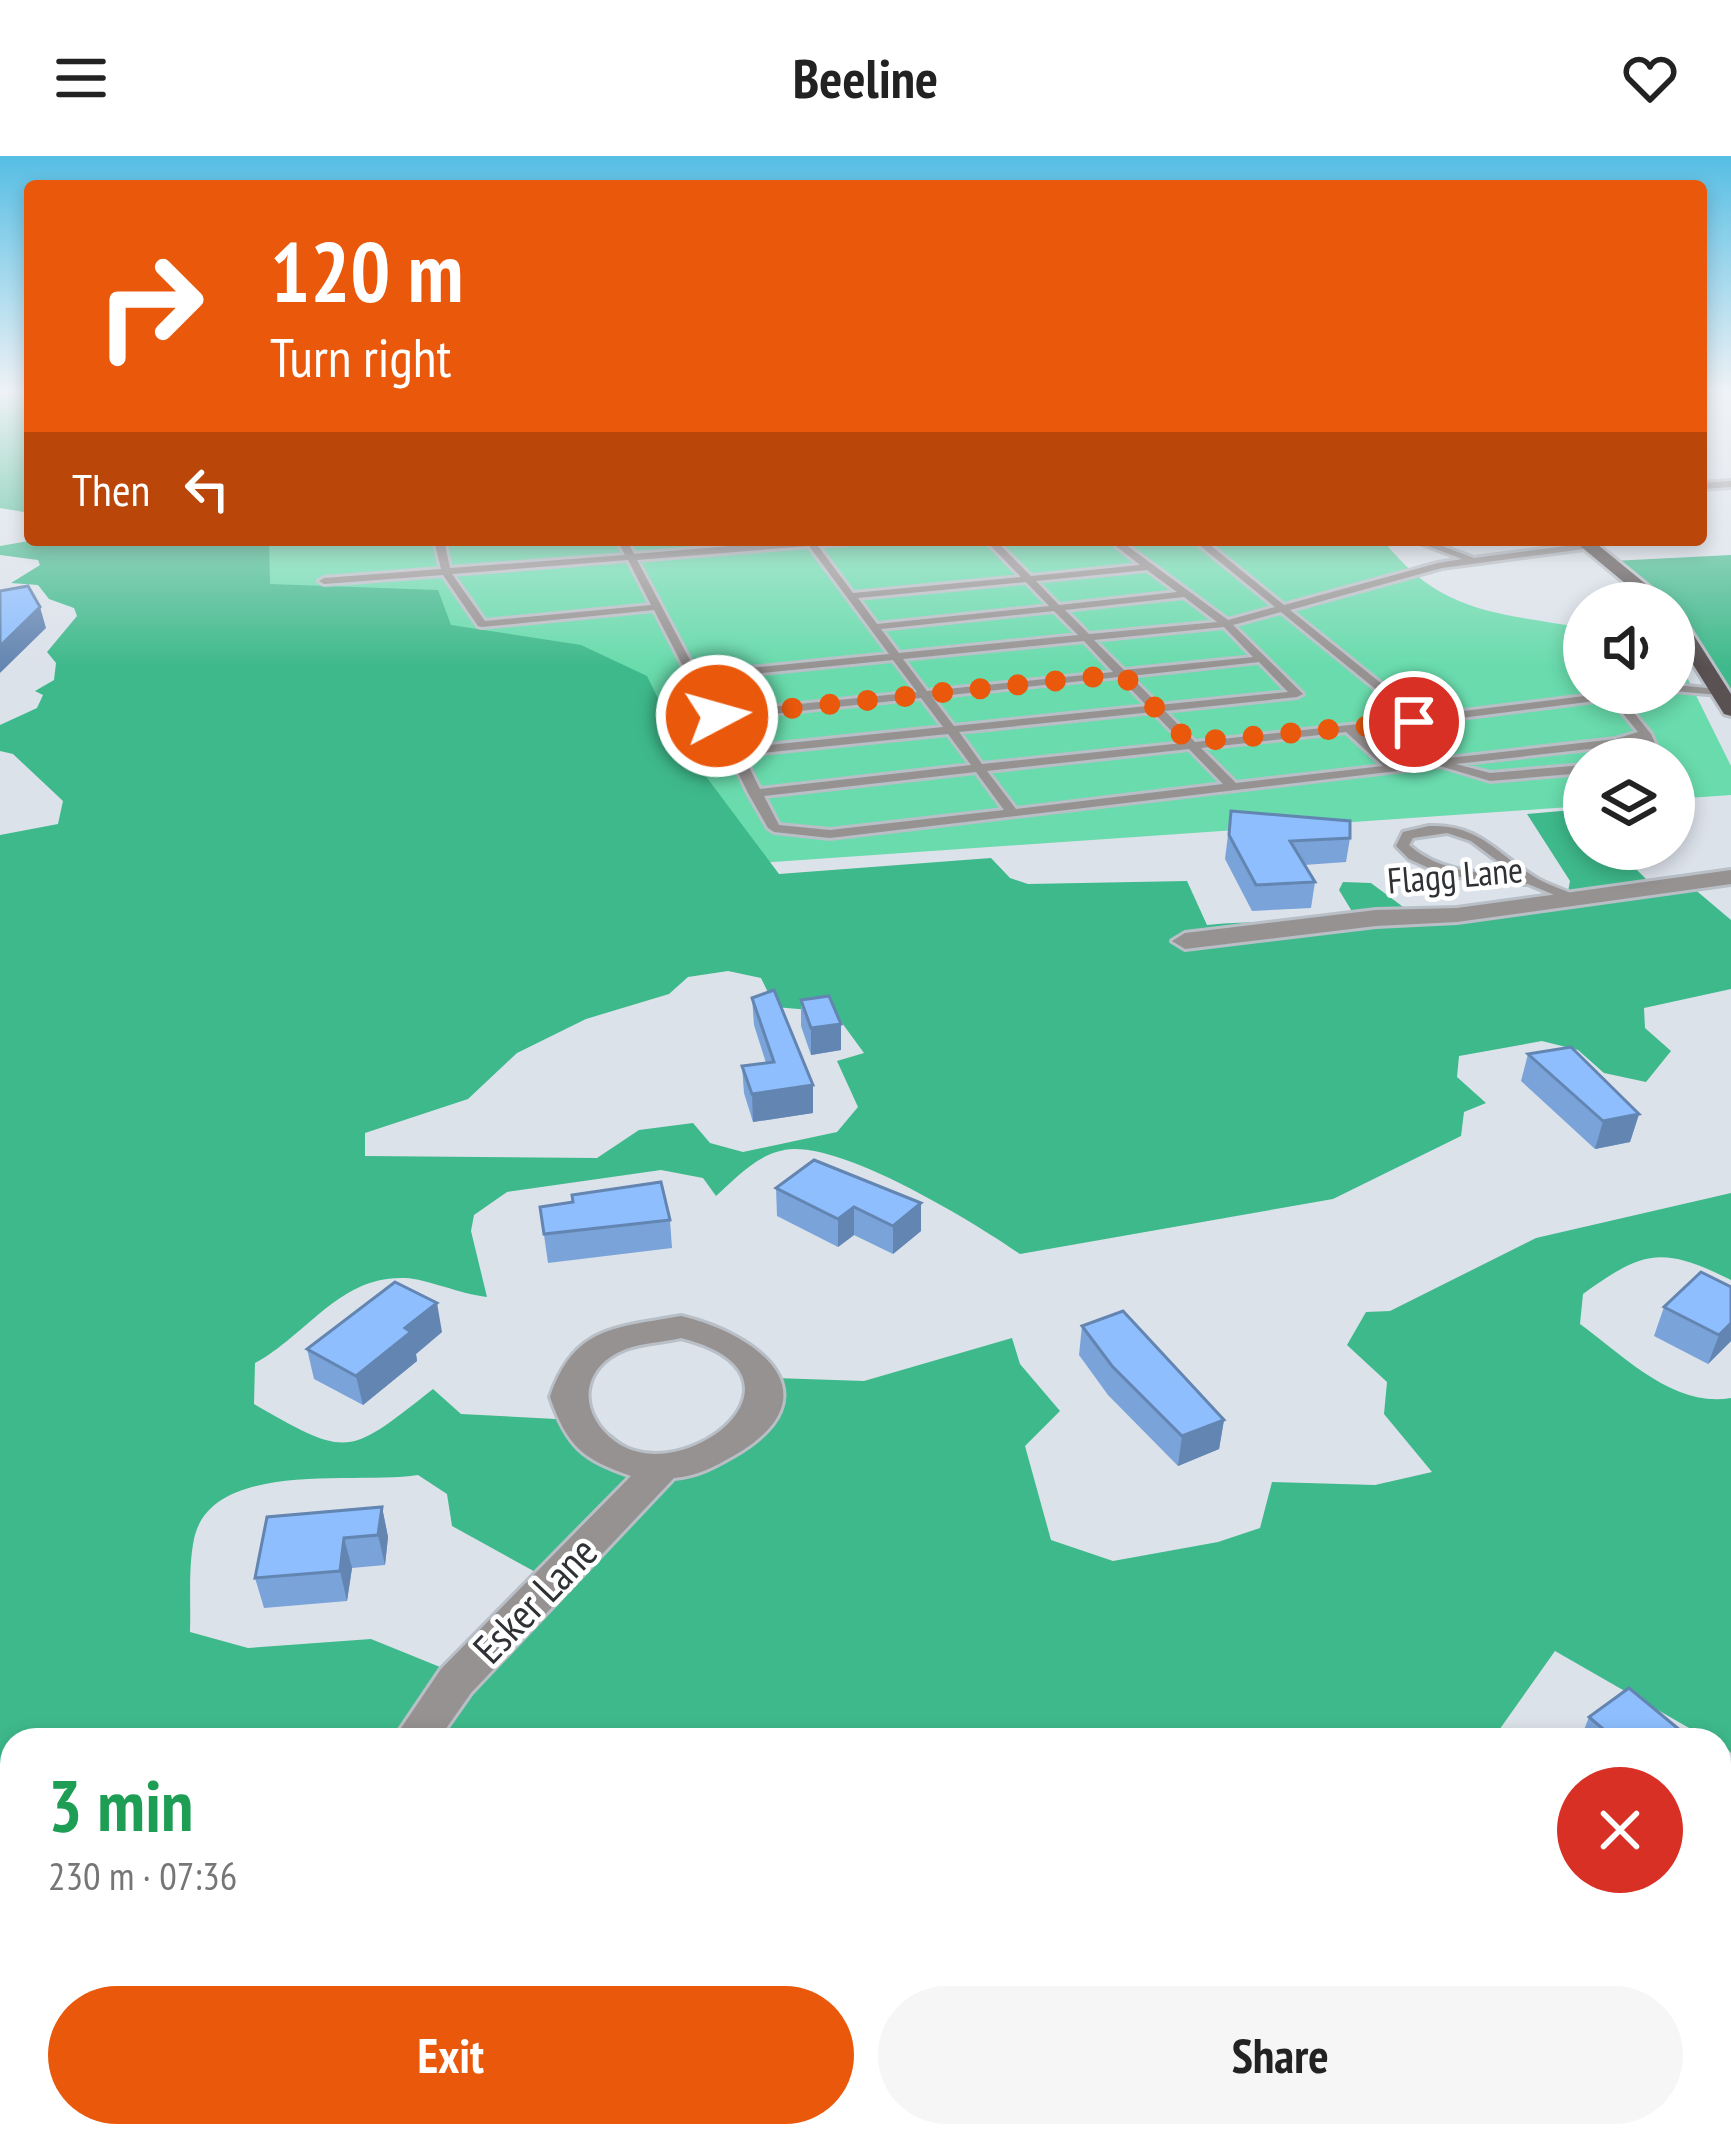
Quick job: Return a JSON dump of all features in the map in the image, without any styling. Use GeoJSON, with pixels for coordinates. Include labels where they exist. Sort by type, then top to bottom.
{"type":"FeatureCollection","features":[{"type":"Feature","properties":{"kind":"main road"},"geometry":{"type":"LineString","coordinates":[[1589,546],[1634,582]]}},
{"type":"Feature","properties":{"kind":"main road"},"geometry":{"type":"LineString","coordinates":[[1695,653],[1731,710]]}},
{"type":"Feature","properties":{"kind":"street","name":"Flagg Lane"},"geometry":{"type":"LineString","coordinates":[[1185,941],[1731,878]]}},
{"type":"Feature","properties":{"kind":"street","name":"Esker Lane"},"geometry":{"type":"LineString","coordinates":[[423,1728],[456,1681],[663,1466],[727,1447],[751,1426],[763,1403],[764,1380],[754,1360],[736,1343],[710,1332],[650,1329],[595,1351],[576,1370],[567,1392],[567,1414],[578,1436],[600,1452],[628,1462],[663,1466]]}},
{"type":"Feature","properties":{"kind":"lane"},"geometry":{"type":"LineString","coordinates":[[440,546],[446,572],[482,624],[657,607]]}},
{"type":"Feature","properties":{"kind":"lane"},"geometry":{"type":"LineString","coordinates":[[625,546],[695,680],[704,681],[719,674],[1226,624],[1470,560],[1565,546]]}},
{"type":"Feature","properties":{"kind":"lane"},"geometry":{"type":"LineString","coordinates":[[323,581],[765,546]]}},
{"type":"Feature","properties":{"kind":"lane"},"geometry":{"type":"LineString","coordinates":[[813,546],[1012,812]]}},
{"type":"Feature","properties":{"kind":"lane"},"geometry":{"type":"LineString","coordinates":[[997,546],[1232,786]]}},
{"type":"Feature","properties":{"kind":"lane"},"geometry":{"type":"LineString","coordinates":[[736,752],[1298,694],[1256,660],[1226,624],[1121,546]]}},
{"type":"Feature","properties":{"kind":"lane"},"geometry":{"type":"LineString","coordinates":[[1205,546],[1388,694],[1414,722]]}},
{"type":"Feature","properties":{"kind":"lane"},"geometry":{"type":"LineString","coordinates":[[1433,546],[1470,560]]}},
{"type":"Feature","properties":{"kind":"lane"},"geometry":{"type":"LineString","coordinates":[[851,596],[1149,567]]}},
{"type":"Feature","properties":{"kind":"lane"},"geometry":{"type":"LineString","coordinates":[[874,626],[1181,595]]}},
{"type":"Feature","properties":{"kind":"lane"},"geometry":{"type":"LineString","coordinates":[[717,716],[1256,660]]}},
{"type":"Feature","properties":{"kind":"lane"},"geometry":{"type":"LineString","coordinates":[[704,681],[774,828],[798,833],[830,834],[1645,734]]}},
{"type":"Feature","properties":{"kind":"lane"},"geometry":{"type":"LineString","coordinates":[[1695,690],[1719,692]]}},
{"type":"Feature","properties":{"kind":"lane"},"geometry":{"type":"LineString","coordinates":[[754,793],[1563,703]]}},
{"type":"Feature","properties":{"kind":"lane"},"geometry":{"type":"LineString","coordinates":[[1629,714],[1647,738]]}},
{"type":"Feature","properties":{"kind":"lane"},"geometry":{"type":"LineString","coordinates":[[1350,730],[1392,767]]}},
{"type":"Feature","properties":{"kind":"lane"},"geometry":{"type":"LineString","coordinates":[[1438,762],[1490,777],[1563,771]]}},
{"type":"Feature","properties":{"kind":"lane"},"geometry":{"type":"LineString","coordinates":[[1530,880],[1484,839],[1458,832],[1425,829],[1408,835],[1402,846],[1413,860],[1452,871],[1530,880],[1574,899]]}},
{"type":"Feature","properties":{"kind":"green space"},"geometry":{"type":"Polygon","coordinates":[[[0,482],[24,482],[24,512],[0,508],[0,482]]]}},
{"type":"Feature","properties":{"kind":"green space"},"geometry":{"type":"Polygon","coordinates":[[[24,542],[24,546],[269,546],[270,584],[438,590],[451,625],[581,645],[647,676],[678,739],[779,874],[991,858],[1010,878],[1028,884],[1187,881],[1207,925],[1356,918],[1339,890],[1343,882],[1371,883],[1418,918],[1566,902],[1570,881],[1527,814],[1563,811],[1563,870],[1637,870],[1655,888],[1692,887],[1731,920],[1731,989],[1644,1008],[1645,1028],[1671,1051],[1646,1082],[1604,1073],[1578,1050],[1542,1041],[1459,1056],[1457,1077],[1486,1103],[1464,1112],[1461,1136],[1333,1199],[1020,1254],[878,1173],[847,1160],[794,1149],[751,1165],[716,1196],[703,1178],[661,1170],[507,1192],[474,1215],[471,1231],[487,1297],[405,1278],[361,1286],[255,1363],[254,1404],[310,1434],[347,1442],[383,1427],[433,1389],[461,1414],[594,1421],[671,1481],[726,1441],[775,1378],[864,1381],[1012,1338],[1020,1364],[1060,1411],[1025,1446],[1051,1540],[1113,1561],[1218,1542],[1260,1528],[1272,1482],[1375,1485],[1432,1472],[1384,1414],[1387,1382],[1347,1345],[1366,1312],[1390,1311],[1536,1238],[1731,1193],[1731,1280],[1687,1261],[1638,1261],[1583,1294],[1580,1324],[1669,1387],[1710,1399],[1731,1398],[1731,1728],[1689,1728],[1555,1651],[1500,1728],[0,1728],[0,835],[58,824],[63,801],[13,754],[0,751],[0,725],[37,708],[43,695],[35,691],[54,680],[56,663],[47,652],[77,616],[74,608],[49,599],[38,585],[11,583],[40,565],[38,560],[0,555],[0,546],[24,542]],[[728,971],[688,977],[669,994],[586,1019],[517,1053],[468,1099],[365,1133],[365,1156],[597,1158],[639,1130],[693,1123],[710,1143],[743,1152],[837,1132],[858,1107],[837,1061],[864,1053],[834,1012],[775,1007],[761,978],[728,971]],[[418,1475],[290,1480],[228,1496],[206,1513],[194,1539],[190,1632],[248,1648],[371,1639],[445,1669],[539,1574],[452,1526],[447,1494],[418,1475]]]}},
{"type":"Feature","properties":{"kind":"green space"},"geometry":{"type":"Polygon","coordinates":[[[128,546],[1388,546],[1426,583],[1449,596],[1498,613],[1563,624],[1563,714],[1695,714],[1695,693],[1731,766],[1731,795],[1695,798],[1695,738],[1563,738],[1563,807],[743,864],[232,595],[128,546]]]}},
{"type":"Feature","properties":{"kind":"green space"},"geometry":{"type":"Polygon","coordinates":[[[1731,555],[1731,706],[1695,651],[1695,582],[1636,582],[1612,561],[1731,555]]]}},
{"type":"Feature","properties":{"kind":"building"},"geometry":{"type":"Polygon","coordinates":[[[28,586],[40,607],[0,646],[0,591],[28,586]]]}},
{"type":"Feature","properties":{"kind":"building"},"geometry":{"type":"Polygon","coordinates":[[[1231,811],[1350,821],[1350,838],[1290,841],[1315,882],[1256,885],[1229,835],[1231,811]]]}},
{"type":"Feature","properties":{"kind":"building"},"geometry":{"type":"Polygon","coordinates":[[[774,990],[813,1085],[752,1094],[742,1066],[774,1062],[752,998],[774,990]]]}},
{"type":"Feature","properties":{"kind":"building"},"geometry":{"type":"Polygon","coordinates":[[[829,996],[841,1024],[811,1028],[801,1000],[829,996]]]}},
{"type":"Feature","properties":{"kind":"building"},"geometry":{"type":"Polygon","coordinates":[[[1571,1047],[1639,1114],[1603,1121],[1528,1054],[1571,1047]]]}},
{"type":"Feature","properties":{"kind":"building"},"geometry":{"type":"Polygon","coordinates":[[[814,1160],[921,1203],[893,1226],[854,1207],[838,1219],[776,1188],[814,1160]]]}},
{"type":"Feature","properties":{"kind":"building"},"geometry":{"type":"Polygon","coordinates":[[[661,1182],[670,1220],[544,1234],[540,1207],[573,1202],[572,1195],[661,1182]]]}},
{"type":"Feature","properties":{"kind":"building"},"geometry":{"type":"Polygon","coordinates":[[[1701,1272],[1731,1287],[1731,1323],[1719,1335],[1664,1307],[1701,1272]]]}},
{"type":"Feature","properties":{"kind":"building"},"geometry":{"type":"Polygon","coordinates":[[[395,1282],[437,1303],[405,1328],[411,1332],[356,1376],[307,1349],[395,1282]]]}},
{"type":"Feature","properties":{"kind":"building"},"geometry":{"type":"Polygon","coordinates":[[[1123,1311],[1224,1420],[1182,1436],[1112,1366],[1082,1326],[1123,1311]]]}},
{"type":"Feature","properties":{"kind":"building"},"geometry":{"type":"Polygon","coordinates":[[[382,1507],[378,1535],[344,1538],[340,1571],[255,1578],[267,1517],[382,1507]]]}},
{"type":"Feature","properties":{"kind":"building"},"geometry":{"type":"Polygon","coordinates":[[[1629,1688],[1677,1728],[1602,1728],[1589,1717],[1629,1688]]]}},
{"type":"Feature","properties":{"kind":"route"},"geometry":{"type":"LineString","coordinates":[[717,716],[1122,674],[1189,742],[1414,722]]}}]}
